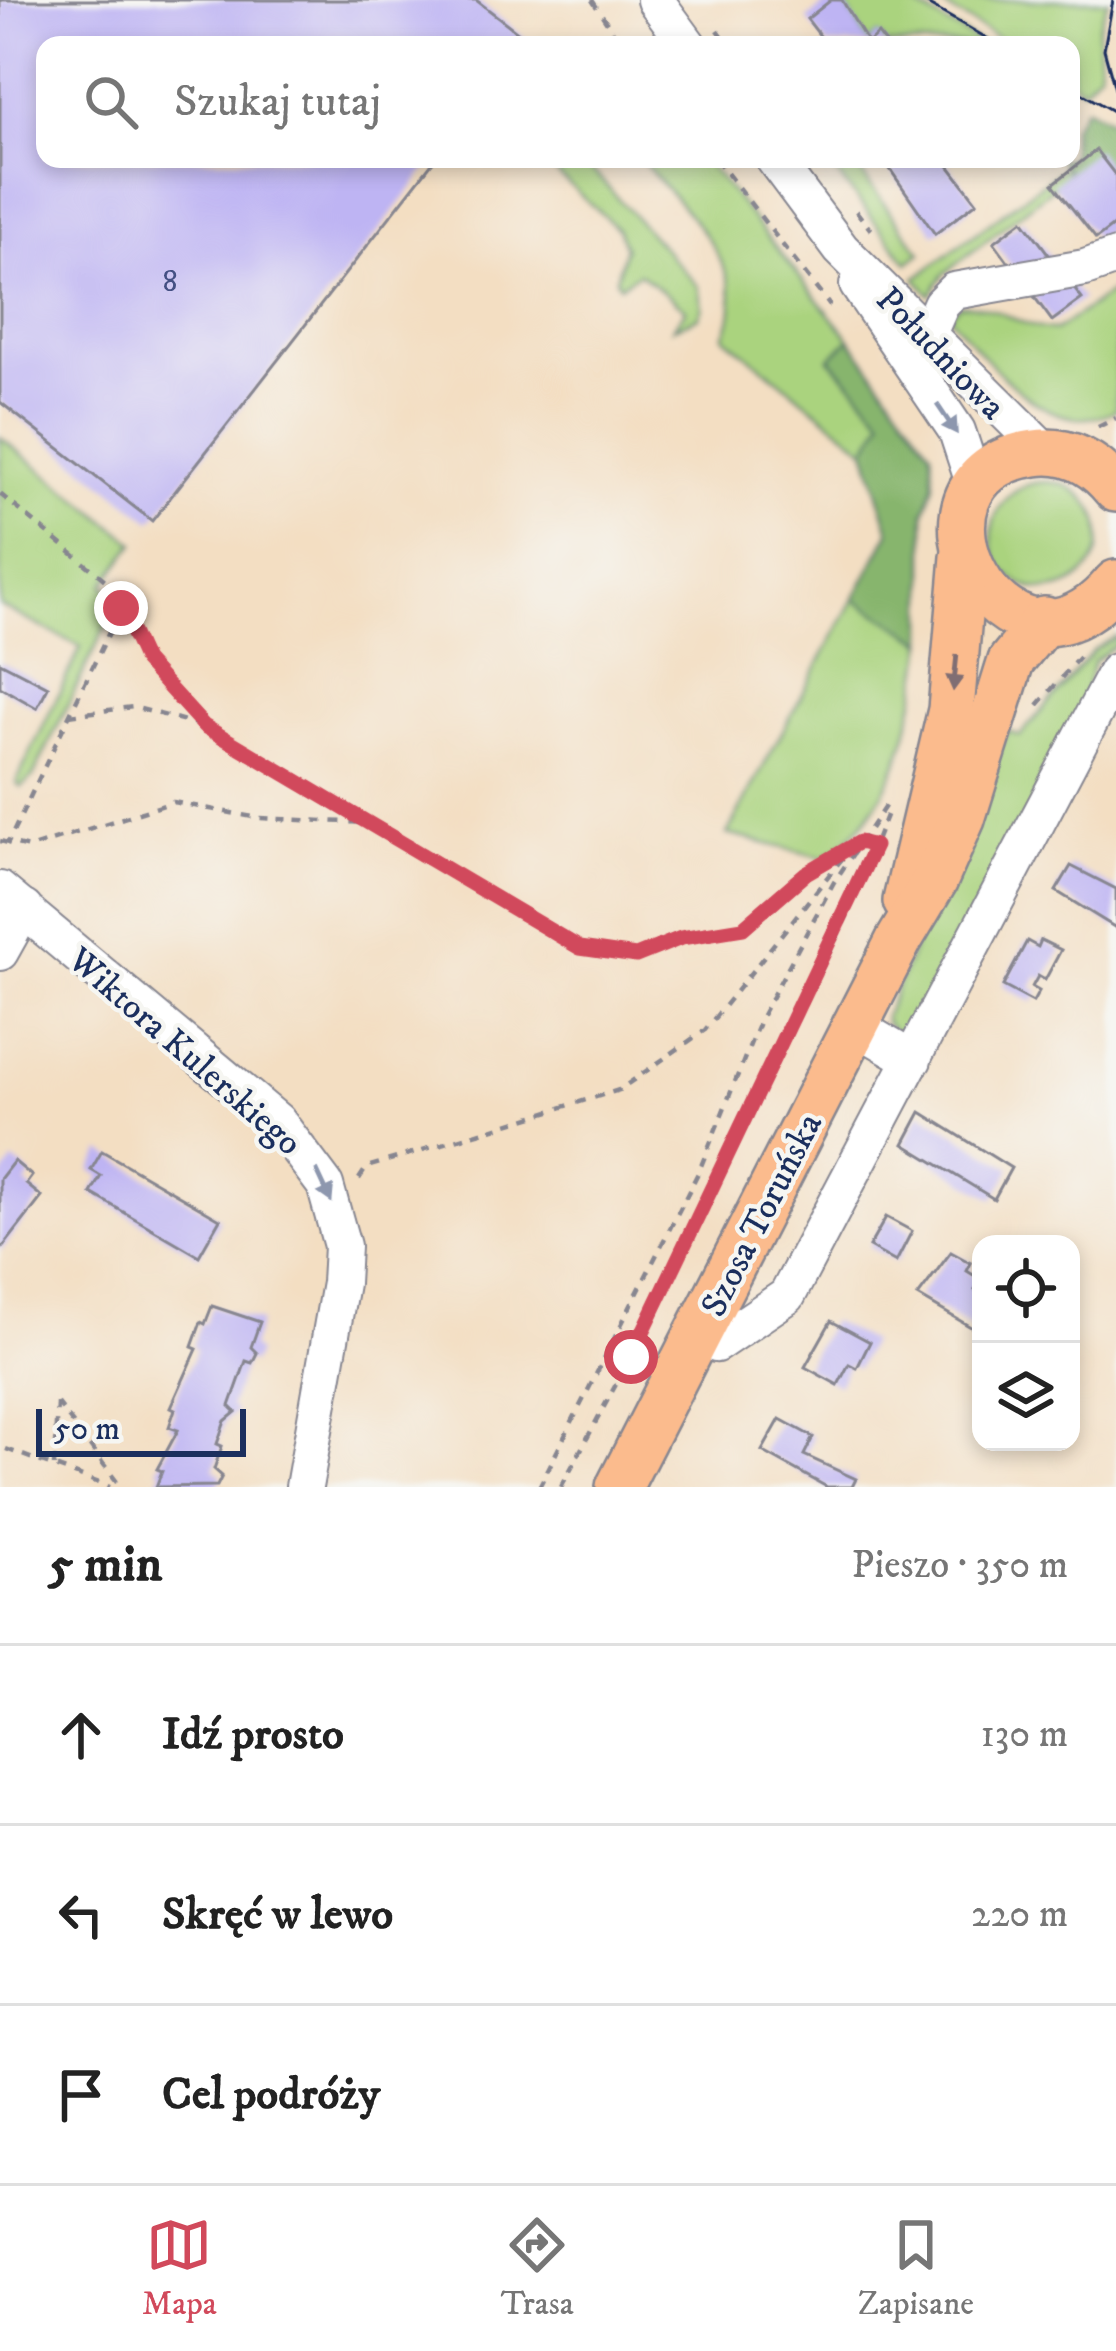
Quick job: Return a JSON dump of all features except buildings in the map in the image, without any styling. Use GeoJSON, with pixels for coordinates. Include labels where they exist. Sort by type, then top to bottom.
{"type":"FeatureCollection","features":[{"type":"Feature","properties":{"kind":"main road"},"geometry":{"type":"LineString","coordinates":[[976,489],[1006,462],[1116,445]]}},
{"type":"Feature","properties":{"kind":"main road"},"geometry":{"type":"LineString","coordinates":[[1058,453],[1105,475],[1116,489]]}},
{"type":"Feature","properties":{"kind":"main road","name":"Szosa Toruńska"},"geometry":{"type":"LineString","coordinates":[[899,940],[921,825],[951,710],[965,510],[976,489]]}},
{"type":"Feature","properties":{"kind":"main road"},"geometry":{"type":"LineString","coordinates":[[964,557],[980,590],[1010,612],[1090,615]]}},
{"type":"Feature","properties":{"kind":"main road","name":"Szosa Toruńska"},"geometry":{"type":"LineString","coordinates":[[619,1487],[899,940],[935,880],[962,819],[1011,661],[1090,615]]}},
{"type":"Feature","properties":{"kind":"street"},"geometry":{"type":"LineString","coordinates":[[655,0],[681,36]]}},
{"type":"Feature","properties":{"kind":"street","name":"Południowa"},"geometry":{"type":"LineString","coordinates":[[781,168],[841,249],[927,336],[1058,453]]}},
{"type":"Feature","properties":{"kind":"street","name":"Południowa"},"geometry":{"type":"LineString","coordinates":[[841,249],[867,303],[957,431],[976,489]]}},
{"type":"Feature","properties":{"kind":"street"},"geometry":{"type":"LineString","coordinates":[[927,336],[941,304],[954,292],[1085,268],[1116,257]]}},
{"type":"Feature","properties":{"kind":"street"},"geometry":{"type":"LineString","coordinates":[[698,1336],[716,1345],[787,1296],[1116,672]]}},
{"type":"Feature","properties":{"kind":"street","name":"Wiktora Kulerskiego"},"geometry":{"type":"LineString","coordinates":[[0,952],[12,899],[277,1121],[313,1162],[336,1214],[342,1246],[336,1318],[304,1487]]}},
{"type":"Feature","properties":{"kind":"street"},"geometry":{"type":"LineString","coordinates":[[855,1026],[913,1060]]}},
{"type":"Feature","properties":{"kind":"path"},"geometry":{"type":"LineString","coordinates":[[592,0],[616,36]]}},
{"type":"Feature","properties":{"kind":"path"},"geometry":{"type":"LineString","coordinates":[[723,168],[838,317]]}},
{"type":"Feature","properties":{"kind":"path"},"geometry":{"type":"LineString","coordinates":[[0,494],[126,598],[3,843],[29,848],[173,802],[258,818],[371,824]]}},
{"type":"Feature","properties":{"kind":"path"},"geometry":{"type":"LineString","coordinates":[[121,608],[145,661],[204,726]]}},
{"type":"Feature","properties":{"kind":"path"},"geometry":{"type":"LineString","coordinates":[[1026,718],[1090,615]]}},
{"type":"Feature","properties":{"kind":"path"},"geometry":{"type":"LineString","coordinates":[[69,715],[134,707],[204,726],[580,948],[605,955],[636,956],[681,938],[743,928],[806,873],[848,851]]}},
{"type":"Feature","properties":{"kind":"path"},"geometry":{"type":"LineString","coordinates":[[538,1487],[699,1171],[762,1015],[856,844],[894,795],[875,846],[658,1306],[561,1487]]}},
{"type":"Feature","properties":{"kind":"path"},"geometry":{"type":"LineString","coordinates":[[336,1214],[367,1167],[619,1090],[705,1030],[848,851],[856,844],[875,846]]}},
{"type":"Feature","properties":{"kind":"path"},"geometry":{"type":"LineString","coordinates":[[54,1466],[57,1402],[121,1487]]}},
{"type":"Feature","properties":{"kind":"path"},"geometry":{"type":"LineString","coordinates":[[6,1448],[110,1487]]}},
{"type":"Feature","properties":{"kind":"green space"},"geometry":{"type":"Polygon","coordinates":[[[842,0],[906,0],[968,36],[878,35],[864,36],[842,0]]]}},
{"type":"Feature","properties":{"kind":"green space"},"geometry":{"type":"Polygon","coordinates":[[[932,0],[1108,0],[1098,30],[1100,70],[1083,88],[1080,36],[994,36],[932,0]]]}},
{"type":"Feature","properties":{"kind":"green space"},"geometry":{"type":"Polygon","coordinates":[[[1085,107],[1116,123],[1116,176],[1065,168],[1080,168],[1080,114],[1085,107]]]}},
{"type":"Feature","properties":{"kind":"green space"},"geometry":{"type":"Polygon","coordinates":[[[551,168],[590,168],[699,287],[703,307],[699,317],[673,328],[686,309],[639,273],[620,285],[616,279],[625,247],[617,228],[551,168]]]}},
{"type":"Feature","properties":{"kind":"green space"},"geometry":{"type":"Polygon","coordinates":[[[649,168],[711,168],[850,339],[830,359],[884,419],[866,449],[724,336],[732,312],[731,288],[723,264],[693,219],[649,168]]]}},
{"type":"Feature","properties":{"kind":"green space"},"geometry":{"type":"Polygon","coordinates":[[[832,168],[858,168],[921,253],[908,263],[832,168]]]}},
{"type":"Feature","properties":{"kind":"green space"},"geometry":{"type":"Polygon","coordinates":[[[1063,168],[1068,172],[944,274],[930,295],[916,278],[1063,168]]]}},
{"type":"Feature","properties":{"kind":"green space"},"geometry":{"type":"Polygon","coordinates":[[[1116,289],[1116,410],[1091,418],[1067,416],[1022,393],[949,316],[959,305],[972,305],[1056,330],[1116,289]]]}},
{"type":"Feature","properties":{"kind":"green space"},"geometry":{"type":"Polygon","coordinates":[[[850,339],[931,450],[934,484],[925,512],[925,642],[854,599],[890,532],[866,449],[883,419],[830,358],[850,339]]]}},
{"type":"Feature","properties":{"kind":"green space"},"geometry":{"type":"Polygon","coordinates":[[[0,437],[135,543],[104,585],[119,599],[33,777],[21,787],[16,783],[81,647],[0,606],[0,437]]]}},
{"type":"Feature","properties":{"kind":"green space"},"geometry":{"type":"Polygon","coordinates":[[[1046,482],[1067,486],[1084,498],[1096,515],[1100,536],[1096,557],[1084,574],[1067,586],[1046,590],[1025,586],[1008,574],[996,557],[992,536],[996,515],[1008,498],[1025,486],[1046,482]]]}},
{"type":"Feature","properties":{"kind":"green space"},"geometry":{"type":"Polygon","coordinates":[[[854,599],[925,642],[907,733],[885,790],[849,838],[824,858],[727,834],[854,599]]]}},
{"type":"Feature","properties":{"kind":"green space"},"geometry":{"type":"Polygon","coordinates":[[[1116,636],[1116,645],[1094,661],[1079,715],[917,1028],[901,1037],[885,1023],[885,1015],[1007,731],[1020,736],[1093,651],[1116,636]]]}},
{"type":"Feature","properties":{"kind":"tram line"},"geometry":{"type":"LineString","coordinates":[[920,0],[983,36]]}},
{"type":"Feature","properties":{"kind":"tram line"},"geometry":{"type":"LineString","coordinates":[[1113,0],[1104,49],[1116,93]]}},
{"type":"Feature","properties":{"kind":"tram line"},"geometry":{"type":"LineString","coordinates":[[1080,92],[1116,113]]}},
{"type":"Feature","properties":{"kind":"route"},"geometry":{"type":"LineString","coordinates":[[121,608],[145,661],[204,726],[580,948],[636,956],[655,953],[681,938],[743,928],[806,873],[859,842],[875,846],[848,913],[631,1357]]}}]}
